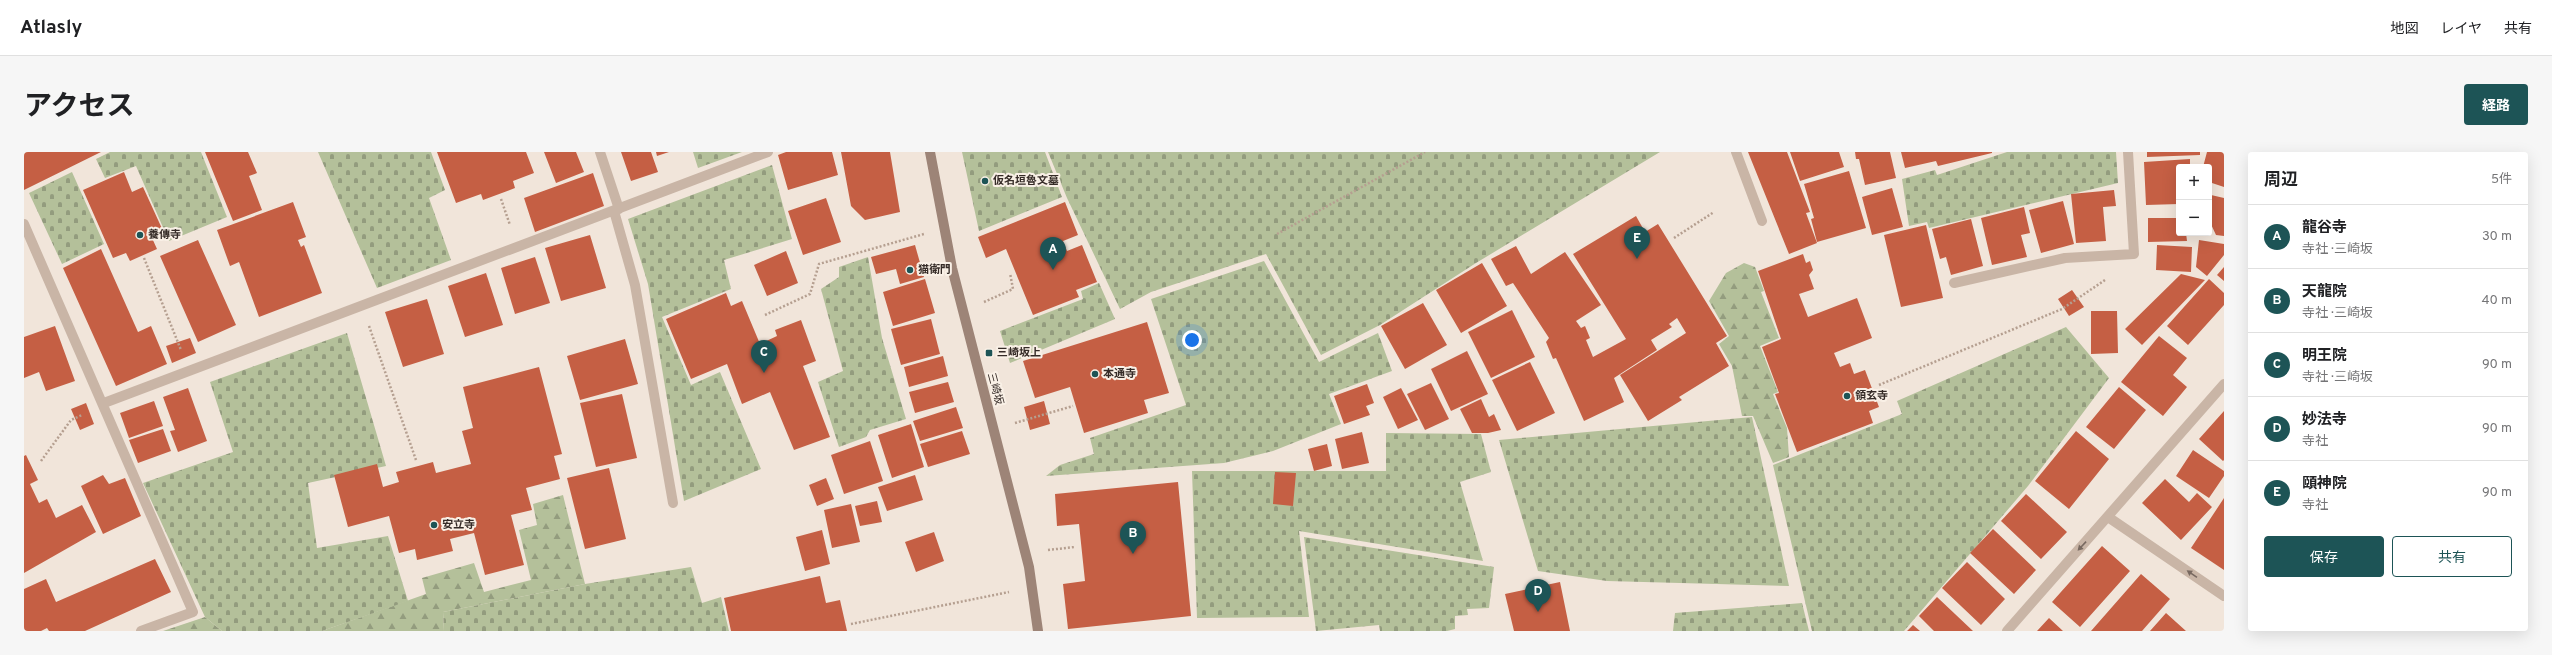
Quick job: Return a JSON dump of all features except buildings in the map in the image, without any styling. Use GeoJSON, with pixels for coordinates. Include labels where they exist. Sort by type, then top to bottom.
{"type":"FeatureCollection","features":[{"type":"Feature","properties":{"kind":"main road","name":"三崎坂"},"geometry":{"type":"LineString","coordinates":[[930,152],[944,228],[1033,587],[1038,631]]}},
{"type":"Feature","properties":{"kind":"street"},"geometry":{"type":"LineString","coordinates":[[600,152],[634,285],[673,503]]}},
{"type":"Feature","properties":{"kind":"street"},"geometry":{"type":"LineString","coordinates":[[104,403],[768,152]]}},
{"type":"Feature","properties":{"kind":"street"},"geometry":{"type":"LineString","coordinates":[[1736,152],[1762,221]]}},
{"type":"Feature","properties":{"kind":"street"},"geometry":{"type":"LineString","coordinates":[[1954,284],[2065,258],[2134,254],[2128,152]]}},
{"type":"Feature","properties":{"kind":"street"},"geometry":{"type":"LineString","coordinates":[[24,224],[104,403],[193,612],[141,631]]}},
{"type":"Feature","properties":{"kind":"street"},"geometry":{"type":"LineString","coordinates":[[2007,631],[2224,384]]}},
{"type":"Feature","properties":{"kind":"street"},"geometry":{"type":"LineString","coordinates":[[2108,517],[2224,596]]}},
{"type":"Feature","properties":{"kind":"path"},"geometry":{"type":"LineString","coordinates":[[1277,234],[1426,152]]}},
{"type":"Feature","properties":{"kind":"path"},"geometry":{"type":"LineString","coordinates":[[1674,238],[1714,212]]}},
{"type":"Feature","properties":{"kind":"path"},"geometry":{"type":"LineString","coordinates":[[765,315],[810,294],[819,264],[944,228]]}},
{"type":"Feature","properties":{"kind":"path"},"geometry":{"type":"LineString","coordinates":[[1879,385],[2062,309],[2106,279],[2119,255]]}},
{"type":"Feature","properties":{"kind":"path"},"geometry":{"type":"LineString","coordinates":[[144,258],[189,371]]}},
{"type":"Feature","properties":{"kind":"path"},"geometry":{"type":"LineString","coordinates":[[982,303],[1012,289],[1010,273]]}},
{"type":"Feature","properties":{"kind":"path"},"geometry":{"type":"LineString","coordinates":[[362,306],[416,460]]}},
{"type":"Feature","properties":{"kind":"path"},"geometry":{"type":"LineString","coordinates":[[41,461],[71,420],[104,403]]}},
{"type":"Feature","properties":{"kind":"path"},"geometry":{"type":"LineString","coordinates":[[994,429],[1073,406]]}},
{"type":"Feature","properties":{"kind":"path"},"geometry":{"type":"LineString","coordinates":[[1048,550],[1075,547]]}},
{"type":"Feature","properties":{"kind":"path"},"geometry":{"type":"LineString","coordinates":[[851,624],[1033,587]]}},
{"type":"Feature","properties":{"kind":"green space"},"geometry":{"type":"Polygon","coordinates":[[[110,152],[201,152],[227,217],[169,241],[136,166],[105,178],[96,159],[110,152]]]}},
{"type":"Feature","properties":{"kind":"green space"},"geometry":{"type":"Polygon","coordinates":[[[318,152],[431,152],[445,190],[429,198],[451,260],[377,288],[318,152]]]}},
{"type":"Feature","properties":{"kind":"green space"},"geometry":{"type":"Polygon","coordinates":[[[693,152],[742,152],[698,168],[693,152]]]}},
{"type":"Feature","properties":{"kind":"green space"},"geometry":{"type":"Polygon","coordinates":[[[962,152],[1045,152],[1062,197],[979,231],[962,152]]]}},
{"type":"Feature","properties":{"kind":"green space"},"geometry":{"type":"Polygon","coordinates":[[[1048,152],[1660,152],[1476,263],[1380,325],[1321,355],[1266,254],[1151,292],[1120,309],[1067,198],[1048,152]]]}},
{"type":"Feature","properties":{"kind":"green space"},"geometry":{"type":"Polygon","coordinates":[[[2007,152],[2116,152],[2118,183],[1929,228],[1927,222],[1909,226],[1902,179],[1935,170],[1937,175],[2007,152]]]}},
{"type":"Feature","properties":{"kind":"green space"},"geometry":{"type":"Polygon","coordinates":[[[772,165],[792,239],[724,260],[731,289],[662,317],[691,385],[720,372],[761,469],[684,501],[648,284],[628,219],[772,165]]]}},
{"type":"Feature","properties":{"kind":"green space"},"geometry":{"type":"Polygon","coordinates":[[[72,172],[104,244],[62,264],[29,193],[72,172]]]}},
{"type":"Feature","properties":{"kind":"green space"},"geometry":{"type":"Polygon","coordinates":[[[868,257],[882,338],[906,419],[870,430],[866,437],[839,447],[818,382],[843,371],[821,289],[839,277],[839,267],[868,257]]]}},
{"type":"Feature","properties":{"kind":"green space"},"geometry":{"type":"Polygon","coordinates":[[[1264,261],[1319,362],[1378,333],[1392,371],[1329,394],[1341,424],[1273,451],[1224,463],[1046,476],[1060,465],[1094,454],[1090,438],[1186,405],[1151,299],[1264,261]]]}},
{"type":"Feature","properties":{"kind":"green space"},"geometry":{"type":"Polygon","coordinates":[[[1744,263],[1755,267],[1764,291],[1761,292],[1779,338],[1760,346],[1778,392],[1773,394],[1787,428],[1789,457],[1773,463],[1753,416],[1742,416],[1732,366],[1719,344],[1729,336],[1709,301],[1726,273],[1744,263]]]}},
{"type":"Feature","properties":{"kind":"green space"},"geometry":{"type":"Polygon","coordinates":[[[1099,283],[1115,319],[1010,363],[1000,331],[1083,299],[1081,291],[1099,283]]]}},
{"type":"Feature","properties":{"kind":"green space"},"geometry":{"type":"Polygon","coordinates":[[[2066,327],[2109,378],[2028,486],[1904,631],[1812,631],[1773,465],[1902,414],[1897,401],[2066,327]]]}},
{"type":"Feature","properties":{"kind":"green space"},"geometry":{"type":"Polygon","coordinates":[[[347,333],[386,466],[308,483],[317,548],[388,536],[408,601],[322,631],[222,631],[205,617],[143,483],[233,452],[210,382],[347,333]]]}},
{"type":"Feature","properties":{"kind":"green space"},"geometry":{"type":"Polygon","coordinates":[[[1752,417],[1789,586],[1607,581],[1538,571],[1499,440],[1752,417]]]}},
{"type":"Feature","properties":{"kind":"green space"},"geometry":{"type":"Polygon","coordinates":[[[1386,433],[1481,434],[1491,472],[1460,482],[1483,561],[1299,531],[1309,617],[1197,618],[1192,471],[1386,471],[1386,433]]]}},
{"type":"Feature","properties":{"kind":"green space"},"geometry":{"type":"Polygon","coordinates":[[[563,495],[585,584],[443,612],[444,631],[322,631],[426,594],[422,578],[474,563],[484,592],[531,580],[519,530],[537,525],[533,504],[563,495]]]}},
{"type":"Feature","properties":{"kind":"green space"},"geometry":{"type":"Polygon","coordinates":[[[1304,537],[1494,567],[1489,608],[1467,609],[1468,615],[1455,616],[1455,629],[1447,631],[1380,631],[1379,625],[1316,631],[1304,537]]]}},
{"type":"Feature","properties":{"kind":"green space"},"geometry":{"type":"Polygon","coordinates":[[[691,567],[702,603],[721,597],[729,631],[444,631],[443,612],[585,584],[691,567]]]}},
{"type":"Feature","properties":{"kind":"green space"},"geometry":{"type":"Polygon","coordinates":[[[1802,603],[1809,631],[1673,631],[1675,613],[1802,603]]]}},
{"type":"Feature","properties":{"kind":"green space"},"geometry":{"type":"Polygon","coordinates":[[[205,617],[222,631],[163,631],[205,617]]]}},
{"type":"Feature","properties":{"kind":"place","name":"仮名垣魯文墓"},"geometry":{"type":"Point","coordinates":[985,181]}},
{"type":"Feature","properties":{"kind":"place","name":"養傳寺"},"geometry":{"type":"Point","coordinates":[140,235]}},
{"type":"Feature","properties":{"kind":"place","name":"頤神院"},"geometry":{"type":"Point","coordinates":[1637,259]}},
{"type":"Feature","properties":{"kind":"place","name":"猫衛門"},"geometry":{"type":"Point","coordinates":[910,270]}},
{"type":"Feature","properties":{"kind":"place","name":"龍谷寺"},"geometry":{"type":"Point","coordinates":[1053,270]}},
{"type":"Feature","properties":{"kind":"place","name":"三崎坂上"},"geometry":{"type":"Point","coordinates":[989,353]}},
{"type":"Feature","properties":{"kind":"place","name":"明王院"},"geometry":{"type":"Point","coordinates":[764,373]}},
{"type":"Feature","properties":{"kind":"place","name":"本通寺"},"geometry":{"type":"Point","coordinates":[1095,374]}},
{"type":"Feature","properties":{"kind":"place","name":"領玄寺"},"geometry":{"type":"Point","coordinates":[1847,396]}},
{"type":"Feature","properties":{"kind":"place","name":"安立寺"},"geometry":{"type":"Point","coordinates":[434,525]}},
{"type":"Feature","properties":{"kind":"place","name":"天龍院"},"geometry":{"type":"Point","coordinates":[1133,554]}},
{"type":"Feature","properties":{"kind":"place","name":"妙法寺"},"geometry":{"type":"Point","coordinates":[1538,612]}}]}
